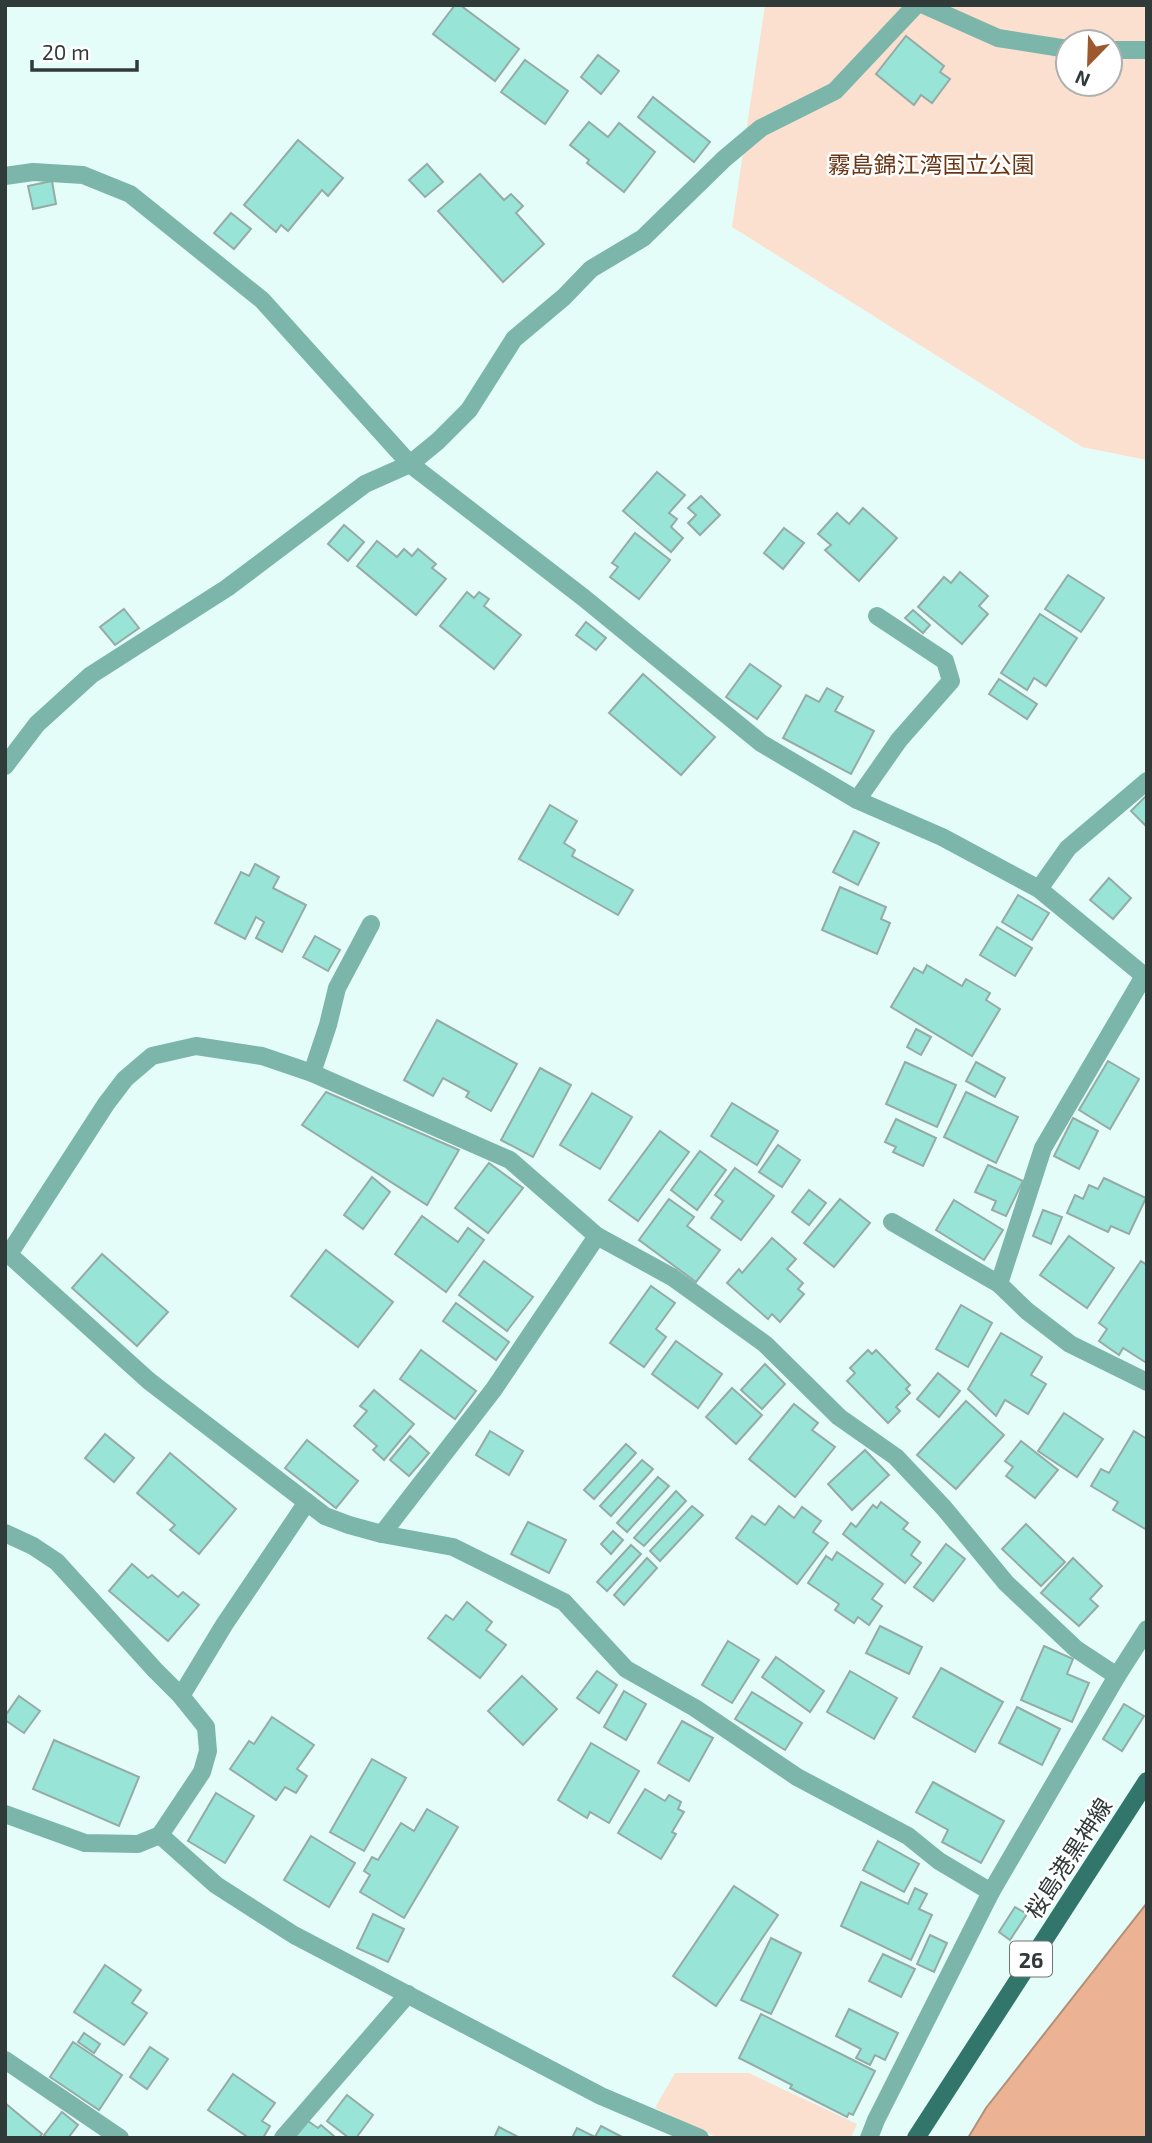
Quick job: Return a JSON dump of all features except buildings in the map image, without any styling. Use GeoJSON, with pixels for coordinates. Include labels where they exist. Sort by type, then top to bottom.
{"type":"FeatureCollection","features":[{"type":"Feature","properties":{"kind":"main road","name":"桜島港黒神線"},"geometry":{"type":"LineString","coordinates":[[916,2138],[1147,1781]]}},
{"type":"Feature","properties":{"kind":"street"},"geometry":{"type":"LineString","coordinates":[[5,766],[37,724],[91,675],[227,589],[365,484],[410,464],[438,441],[469,410],[514,339],[564,297],[591,269],[643,238],[724,159],[761,128],[835,91],[916,5]]}},
{"type":"Feature","properties":{"kind":"street"},"geometry":{"type":"LineString","coordinates":[[923,5],[999,38],[1054,47]]}},
{"type":"Feature","properties":{"kind":"street"},"geometry":{"type":"LineString","coordinates":[[1124,50],[1147,50]]}},
{"type":"Feature","properties":{"kind":"street"},"geometry":{"type":"LineString","coordinates":[[5,176],[33,172],[83,175],[130,194],[261,300],[410,464],[584,598],[761,743],[857,800],[942,838],[1039,889],[1145,977],[1044,1149],[999,1284]]}},
{"type":"Feature","properties":{"kind":"street"},"geometry":{"type":"LineString","coordinates":[[857,800],[899,740],[951,681],[945,661],[877,616]]}},
{"type":"Feature","properties":{"kind":"street"},"geometry":{"type":"LineString","coordinates":[[1039,889],[1068,848],[1147,781]]}},
{"type":"Feature","properties":{"kind":"street"},"geometry":{"type":"LineString","coordinates":[[312,1073],[337,988],[371,925]]}},
{"type":"Feature","properties":{"kind":"street"},"geometry":{"type":"LineString","coordinates":[[991,1892],[939,1861],[908,1836],[797,1777],[695,1708],[626,1669],[564,1602],[453,1547],[382,1534],[325,1516],[149,1381],[7,1253],[106,1104],[125,1079],[152,1056],[196,1046],[262,1056],[312,1073],[510,1160],[597,1236],[672,1277],[765,1344],[839,1418],[896,1457],[944,1507],[1006,1583],[1026,1602],[1076,1649],[1116,1676]]}},
{"type":"Feature","properties":{"kind":"street"},"geometry":{"type":"LineString","coordinates":[[892,1222],[999,1284],[1027,1311],[1069,1344],[1147,1382]]}},
{"type":"Feature","properties":{"kind":"street"},"geometry":{"type":"LineString","coordinates":[[382,1534],[494,1389],[597,1236]]}},
{"type":"Feature","properties":{"kind":"street"},"geometry":{"type":"LineString","coordinates":[[181,1696],[224,1625],[307,1502]]}},
{"type":"Feature","properties":{"kind":"street"},"geometry":{"type":"LineString","coordinates":[[5,1533],[33,1546],[57,1562],[181,1696],[206,1727],[208,1751],[202,1772],[160,1835],[138,1844],[85,1843],[5,1814]]}},
{"type":"Feature","properties":{"kind":"street"},"geometry":{"type":"LineString","coordinates":[[869,2138],[991,1892],[1116,1676],[1147,1629]]}},
{"type":"Feature","properties":{"kind":"street"},"geometry":{"type":"LineString","coordinates":[[160,1835],[216,1885],[294,1935],[601,2095],[700,2138]]}},
{"type":"Feature","properties":{"kind":"street"},"geometry":{"type":"LineString","coordinates":[[283,2138],[408,1994]]}},
{"type":"Feature","properties":{"kind":"street"},"geometry":{"type":"LineString","coordinates":[[5,2060],[120,2138]]}},
{"type":"Feature","properties":{"kind":"green space","name":"霧島錦江湾国立公園"},"geometry":{"type":"Polygon","coordinates":[[[765,5],[1147,5],[1147,460],[1082,447],[732,227],[765,5]]]}},
{"type":"Feature","properties":{"kind":"green space"},"geometry":{"type":"Polygon","coordinates":[[[675,2073],[749,2073],[857,2124],[851,2138],[718,2138],[655,2108],[675,2073]]]}},
{"type":"Feature","properties":{"kind":"shaded area"},"geometry":{"type":"Polygon","coordinates":[[[1147,1903],[1147,2138],[968,2138],[986,2108],[1147,1903]]]}}]}
